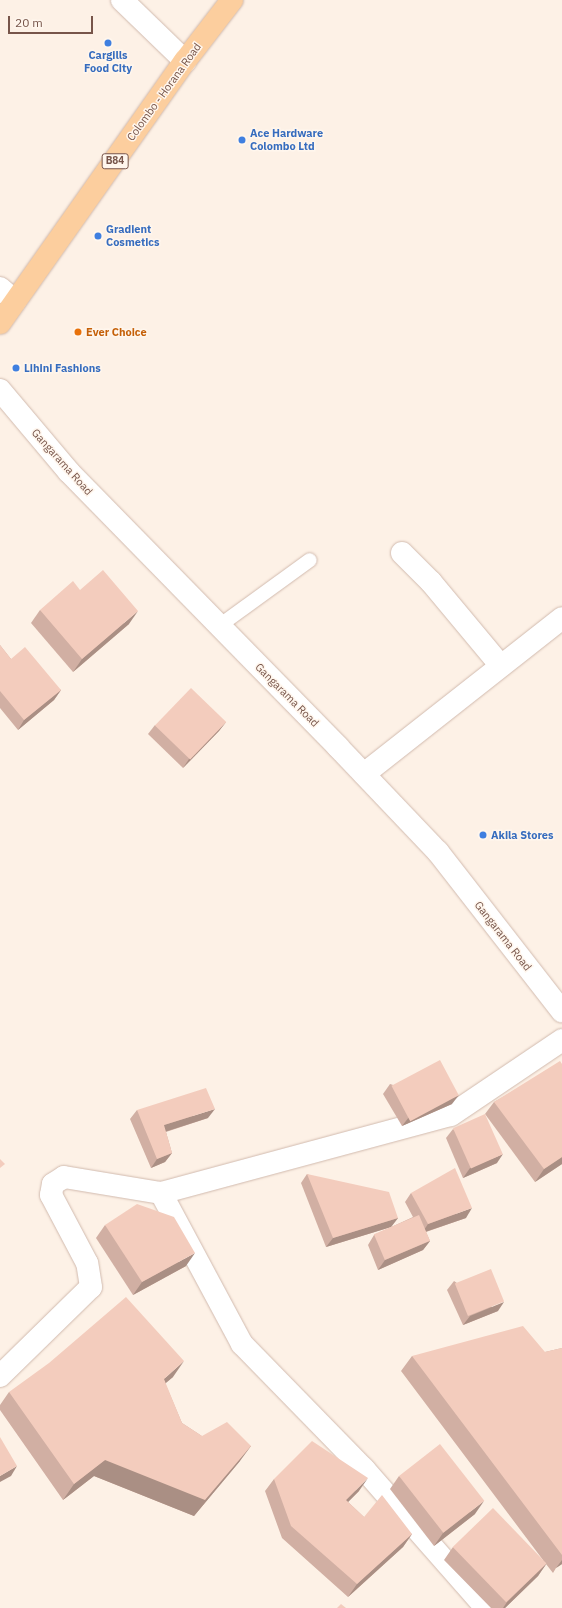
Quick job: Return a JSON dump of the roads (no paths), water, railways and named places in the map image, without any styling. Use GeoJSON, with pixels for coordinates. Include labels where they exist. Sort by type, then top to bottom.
{"type":"FeatureCollection","features":[{"type":"Feature","properties":{"kind":"main road","name":"Colombo - Horana Road"},"geometry":{"type":"LineString","coordinates":[[0,323],[8,295],[232,0]]}},
{"type":"Feature","properties":{"kind":"street"},"geometry":{"type":"LineString","coordinates":[[122,0],[185,61]]}},
{"type":"Feature","properties":{"kind":"street","name":"Gangarama Road"},"geometry":{"type":"LineString","coordinates":[[0,390],[69,472],[364,774],[438,852],[562,1011]]}},
{"type":"Feature","properties":{"kind":"street"},"geometry":{"type":"LineString","coordinates":[[402,553],[431,582],[501,666]]}},
{"type":"Feature","properties":{"kind":"street"},"geometry":{"type":"LineString","coordinates":[[364,774],[562,618]]}},
{"type":"Feature","properties":{"kind":"street"},"geometry":{"type":"LineString","coordinates":[[0,1376],[91,1287],[87,1263],[51,1195],[53,1184],[64,1177],[161,1193],[451,1114],[562,1040]]}},
{"type":"Feature","properties":{"kind":"street"},"geometry":{"type":"LineString","coordinates":[[161,1193],[242,1344],[364,1469],[486,1608]]}},
{"type":"Feature","properties":{"kind":"lane"},"geometry":{"type":"LineString","coordinates":[[220,626],[310,560]]}},
{"type":"Feature","properties":{"kind":"place","name":"Cargills Food City"},"geometry":{"type":"Point","coordinates":[108,43]}},
{"type":"Feature","properties":{"kind":"place","name":"Ace Hardware Colombo Ltd"},"geometry":{"type":"Point","coordinates":[242,140]}},
{"type":"Feature","properties":{"kind":"place","name":"Gradient Cosmetics"},"geometry":{"type":"Point","coordinates":[98,236]}},
{"type":"Feature","properties":{"kind":"place","name":"Ever Choice"},"geometry":{"type":"Point","coordinates":[78,332]}},
{"type":"Feature","properties":{"kind":"place","name":"Lihini Fashions"},"geometry":{"type":"Point","coordinates":[16,368]}},
{"type":"Feature","properties":{"kind":"place","name":"Akila Stores"},"geometry":{"type":"Point","coordinates":[483,835]}}]}
